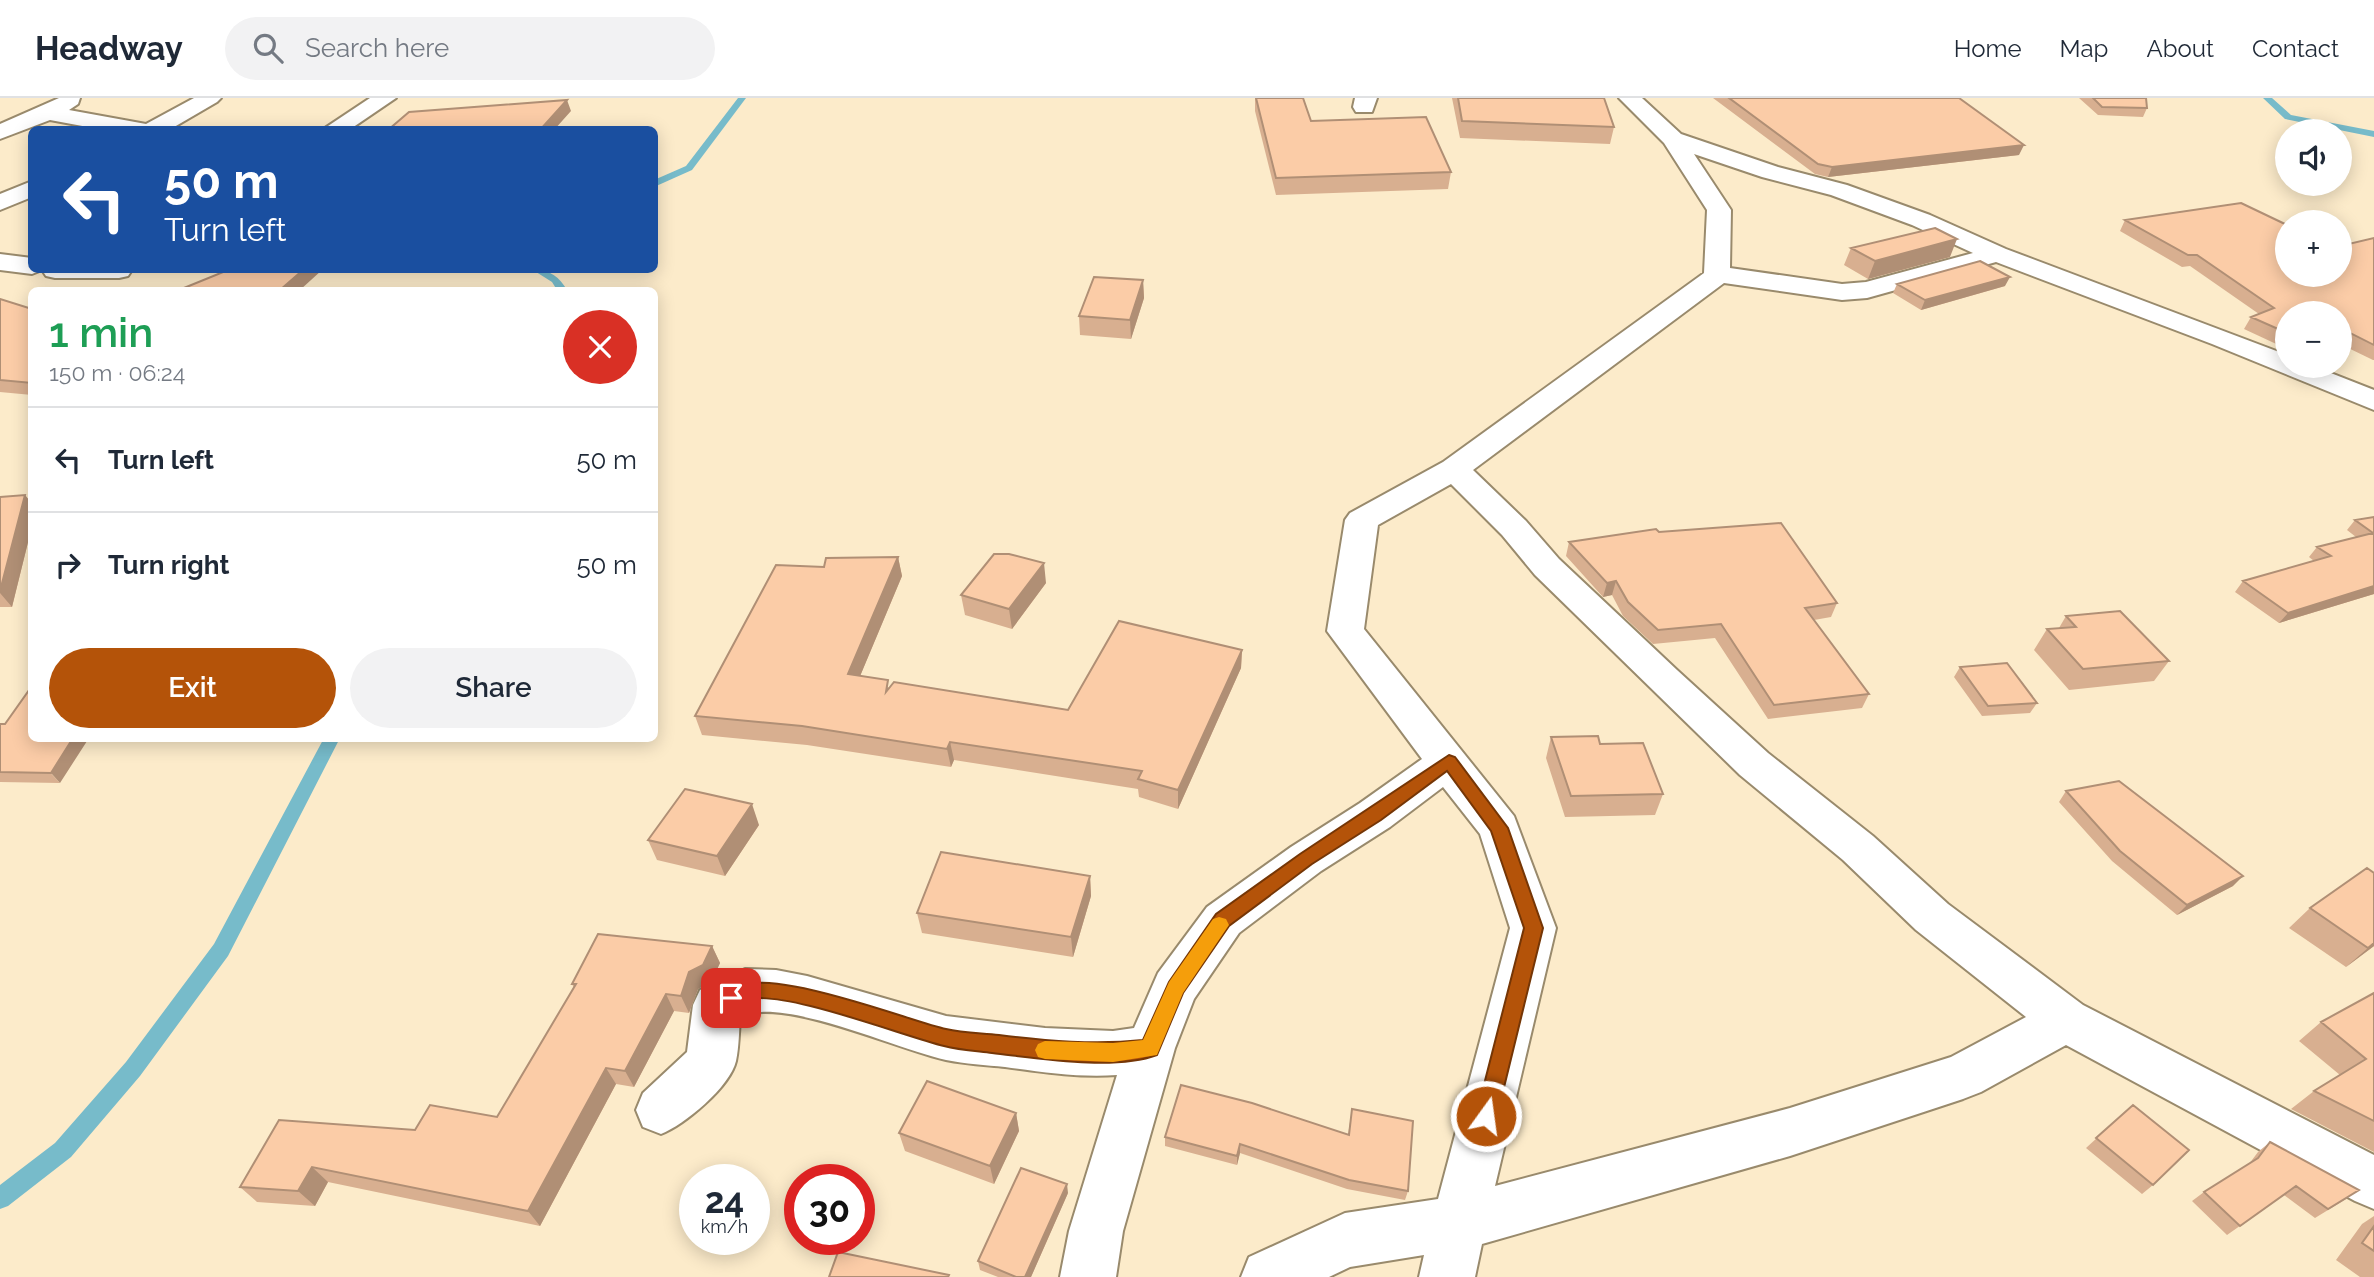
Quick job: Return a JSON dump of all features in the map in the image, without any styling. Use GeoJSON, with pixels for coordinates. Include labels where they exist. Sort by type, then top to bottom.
{"type":"FeatureCollection","features":[{"type":"Feature","properties":{"kind":"street"},"geometry":{"type":"LineString","coordinates":[[0,132],[48,114],[76,98]]}},
{"type":"Feature","properties":{"kind":"street"},"geometry":{"type":"LineString","coordinates":[[159,126],[210,98]]}},
{"type":"Feature","properties":{"kind":"street"},"geometry":{"type":"LineString","coordinates":[[340,126],[385,98]]}},
{"type":"Feature","properties":{"kind":"street"},"geometry":{"type":"LineString","coordinates":[[1630,98],[1673,139],[1719,210],[1717,274]]}},
{"type":"Feature","properties":{"kind":"street"},"geometry":{"type":"LineString","coordinates":[[48,114],[119,126]]}},
{"type":"Feature","properties":{"kind":"street"},"geometry":{"type":"LineString","coordinates":[[1673,139],[1770,172],[1839,190],[1921,220],[1997,254],[2275,360]]}},
{"type":"Feature","properties":{"kind":"street"},"geometry":{"type":"LineString","coordinates":[[0,203],[28,190]]}},
{"type":"Feature","properties":{"kind":"street"},"geometry":{"type":"LineString","coordinates":[[1447,1277],[1533,928],[1499,828],[1345,631],[1362,520],[1454,470],[1717,274],[1842,292],[1867,290],[1997,254]]}},
{"type":"Feature","properties":{"kind":"street"},"geometry":{"type":"LineString","coordinates":[[0,262],[28,266]]}},
{"type":"Feature","properties":{"kind":"street"},"geometry":{"type":"LineString","coordinates":[[2319,378],[2374,401]]}},
{"type":"Feature","properties":{"kind":"street"},"geometry":{"type":"LineString","coordinates":[[1454,470],[1514,528],[1547,567],[1754,764],[1858,848],[1932,916],[2066,1020],[2374,1183]]}},
{"type":"Feature","properties":{"kind":"street"},"geometry":{"type":"LineString","coordinates":[[1088,1277],[1096,1231],[1150,1048],[1175,988],[1223,920],[1306,859],[1375,815],[1449,761]]}},
{"type":"Feature","properties":{"kind":"street"},"geometry":{"type":"LineString","coordinates":[[661,1110],[711,1062],[717,1005],[745,990],[776,991],[807,997],[946,1038],[1045,1050],[1113,1052],[1150,1048]]}},
{"type":"Feature","properties":{"kind":"street"},"geometry":{"type":"LineString","coordinates":[[1269,1277],[1345,1240],[1459,1223],[1790,1132],[1964,1076],[2066,1020]]}},
{"type":"Feature","properties":{"kind":"building"},"geometry":{"type":"Polygon","coordinates":[[[1256,98],[1303,98],[1311,121],[1426,117],[1451,172],[1276,178],[1256,98]]]}},
{"type":"Feature","properties":{"kind":"building"},"geometry":{"type":"Polygon","coordinates":[[[1458,98],[1604,98],[1614,127],[1462,121],[1458,98]]]}},
{"type":"Feature","properties":{"kind":"building"},"geometry":{"type":"Polygon","coordinates":[[[1729,98],[1959,98],[2024,145],[1832,167],[1818,164],[1729,98]]]}},
{"type":"Feature","properties":{"kind":"building"},"geometry":{"type":"Polygon","coordinates":[[[2093,98],[2146,98],[2147,108],[2102,107],[2093,98]]]}},
{"type":"Feature","properties":{"kind":"building"},"geometry":{"type":"Polygon","coordinates":[[[567,100],[544,126],[393,126],[409,112],[567,100]]]}},
{"type":"Feature","properties":{"kind":"building"},"geometry":{"type":"Polygon","coordinates":[[[2241,203],[2275,219],[2275,287],[2352,287],[2352,243],[2374,238],[2374,345],[2352,334],[2352,301],[2275,301],[2275,328],[2251,317],[2274,308],[2197,255],[2188,255],[2125,220],[2241,203]]]}},
{"type":"Feature","properties":{"kind":"building"},"geometry":{"type":"Polygon","coordinates":[[[1935,228],[1957,239],[1875,261],[1851,248],[1935,228]]]}},
{"type":"Feature","properties":{"kind":"building"},"geometry":{"type":"Polygon","coordinates":[[[1980,261],[2010,277],[1925,300],[1897,284],[1980,261]]]}},
{"type":"Feature","properties":{"kind":"building"},"geometry":{"type":"Polygon","coordinates":[[[221,273],[300,273],[283,287],[186,287],[221,273]]]}},
{"type":"Feature","properties":{"kind":"building"},"geometry":{"type":"Polygon","coordinates":[[[1094,277],[1143,280],[1130,320],[1079,316],[1094,277]]]}},
{"type":"Feature","properties":{"kind":"building"},"geometry":{"type":"Polygon","coordinates":[[[0,299],[28,308],[28,383],[0,380],[0,299]]]}},
{"type":"Feature","properties":{"kind":"building"},"geometry":{"type":"Polygon","coordinates":[[[25,495],[0,591],[0,497],[25,495]]]}},
{"type":"Feature","properties":{"kind":"building"},"geometry":{"type":"Polygon","coordinates":[[[2374,517],[2374,586],[2288,613],[2243,581],[2331,556],[2317,547],[2373,533],[2355,520],[2374,517]]]}},
{"type":"Feature","properties":{"kind":"building"},"geometry":{"type":"Polygon","coordinates":[[[1781,523],[1837,603],[1805,608],[1869,694],[1774,705],[1721,624],[1658,630],[1628,602],[1616,581],[1607,583],[1569,542],[1656,529],[1659,532],[1781,523]]]}},
{"type":"Feature","properties":{"kind":"building"},"geometry":{"type":"Polygon","coordinates":[[[994,554],[1009,554],[1044,563],[1009,609],[961,595],[994,554]]]}},
{"type":"Feature","properties":{"kind":"building"},"geometry":{"type":"Polygon","coordinates":[[[898,557],[848,674],[888,680],[886,692],[894,682],[1068,710],[1119,621],[1242,650],[1178,790],[1138,779],[1142,771],[950,742],[947,749],[802,726],[695,716],[776,565],[824,567],[826,558],[898,557]]]}},
{"type":"Feature","properties":{"kind":"building"},"geometry":{"type":"Polygon","coordinates":[[[2120,611],[2169,661],[2083,669],[2047,629],[2076,627],[2066,616],[2120,611]]]}},
{"type":"Feature","properties":{"kind":"building"},"geometry":{"type":"Polygon","coordinates":[[[2007,663],[2037,703],[1988,706],[1960,667],[2007,663]]]}},
{"type":"Feature","properties":{"kind":"building"},"geometry":{"type":"Polygon","coordinates":[[[28,692],[28,742],[70,742],[51,773],[0,772],[0,724],[5,724],[28,692]]]}},
{"type":"Feature","properties":{"kind":"building"},"geometry":{"type":"Polygon","coordinates":[[[1598,736],[1600,744],[1643,743],[1663,794],[1571,796],[1551,737],[1598,736]]]}},
{"type":"Feature","properties":{"kind":"building"},"geometry":{"type":"Polygon","coordinates":[[[2119,781],[2243,876],[2187,905],[2120,851],[2066,791],[2119,781]]]}},
{"type":"Feature","properties":{"kind":"building"},"geometry":{"type":"Polygon","coordinates":[[[685,789],[752,804],[717,856],[648,840],[685,789]]]}},
{"type":"Feature","properties":{"kind":"building"},"geometry":{"type":"Polygon","coordinates":[[[941,852],[1090,876],[1071,937],[917,913],[941,852]]]}},
{"type":"Feature","properties":{"kind":"building"},"geometry":{"type":"Polygon","coordinates":[[[2367,868],[2374,873],[2374,943],[2368,948],[2310,908],[2367,868]]]}},
{"type":"Feature","properties":{"kind":"building"},"geometry":{"type":"Polygon","coordinates":[[[598,934],[712,946],[703,965],[689,972],[681,996],[666,994],[625,1071],[606,1068],[528,1211],[312,1167],[298,1191],[240,1187],[279,1120],[415,1130],[430,1105],[497,1117],[576,984],[572,984],[598,934]]]}},
{"type":"Feature","properties":{"kind":"building"},"geometry":{"type":"Polygon","coordinates":[[[2374,993],[2374,1121],[2314,1091],[2366,1059],[2321,1022],[2374,993]]]}},
{"type":"Feature","properties":{"kind":"building"},"geometry":{"type":"Polygon","coordinates":[[[927,1081],[1016,1113],[990,1166],[899,1133],[927,1081]]]}},
{"type":"Feature","properties":{"kind":"building"},"geometry":{"type":"Polygon","coordinates":[[[1181,1085],[1252,1103],[1349,1135],[1352,1109],[1413,1121],[1408,1191],[1349,1180],[1240,1144],[1237,1156],[1165,1137],[1181,1085]]]}},
{"type":"Feature","properties":{"kind":"building"},"geometry":{"type":"Polygon","coordinates":[[[2133,1105],[2189,1150],[2153,1185],[2096,1138],[2133,1105]]]}},
{"type":"Feature","properties":{"kind":"building"},"geometry":{"type":"Polygon","coordinates":[[[2270,1142],[2359,1190],[2328,1209],[2296,1186],[2240,1226],[2204,1192],[2258,1158],[2270,1142]]]}},
{"type":"Feature","properties":{"kind":"building"},"geometry":{"type":"Polygon","coordinates":[[[1021,1168],[1067,1184],[1025,1277],[1016,1277],[978,1261],[1021,1168]]]}},
{"type":"Feature","properties":{"kind":"building"},"geometry":{"type":"Polygon","coordinates":[[[2374,1226],[2374,1251],[2362,1243],[2374,1226]]]}},
{"type":"Feature","properties":{"kind":"building"},"geometry":{"type":"Polygon","coordinates":[[[837,1255],[852,1255],[949,1275],[948,1277],[829,1277],[837,1255]]]}},
{"type":"Feature","properties":{"kind":"waterway"},"geometry":{"type":"LineString","coordinates":[[658,182],[689,168],[742,98]]}},
{"type":"Feature","properties":{"kind":"waterway"},"geometry":{"type":"LineString","coordinates":[[2267,98],[2288,117],[2374,134]]}},
{"type":"Feature","properties":{"kind":"waterway"},"geometry":{"type":"LineString","coordinates":[[543,273],[556,280],[560,287]]}},
{"type":"Feature","properties":{"kind":"waterway"},"geometry":{"type":"LineString","coordinates":[[0,1198],[63,1150],[133,1069],[221,950],[330,742]]}},
{"type":"Feature","properties":{"kind":"slow traffic"},"geometry":{"type":"LineString","coordinates":[[1045,1050],[1113,1052],[1150,1048],[1175,988],[1219,925]]}},
{"type":"Feature","properties":{"kind":"route"},"geometry":{"type":"LineString","coordinates":[[731,998],[745,990],[776,991],[807,997],[946,1038],[1045,1050],[1113,1052],[1150,1048],[1175,988],[1223,920],[1306,859],[1375,815],[1449,761],[1499,828],[1533,928],[1486,1116]]}}]}
